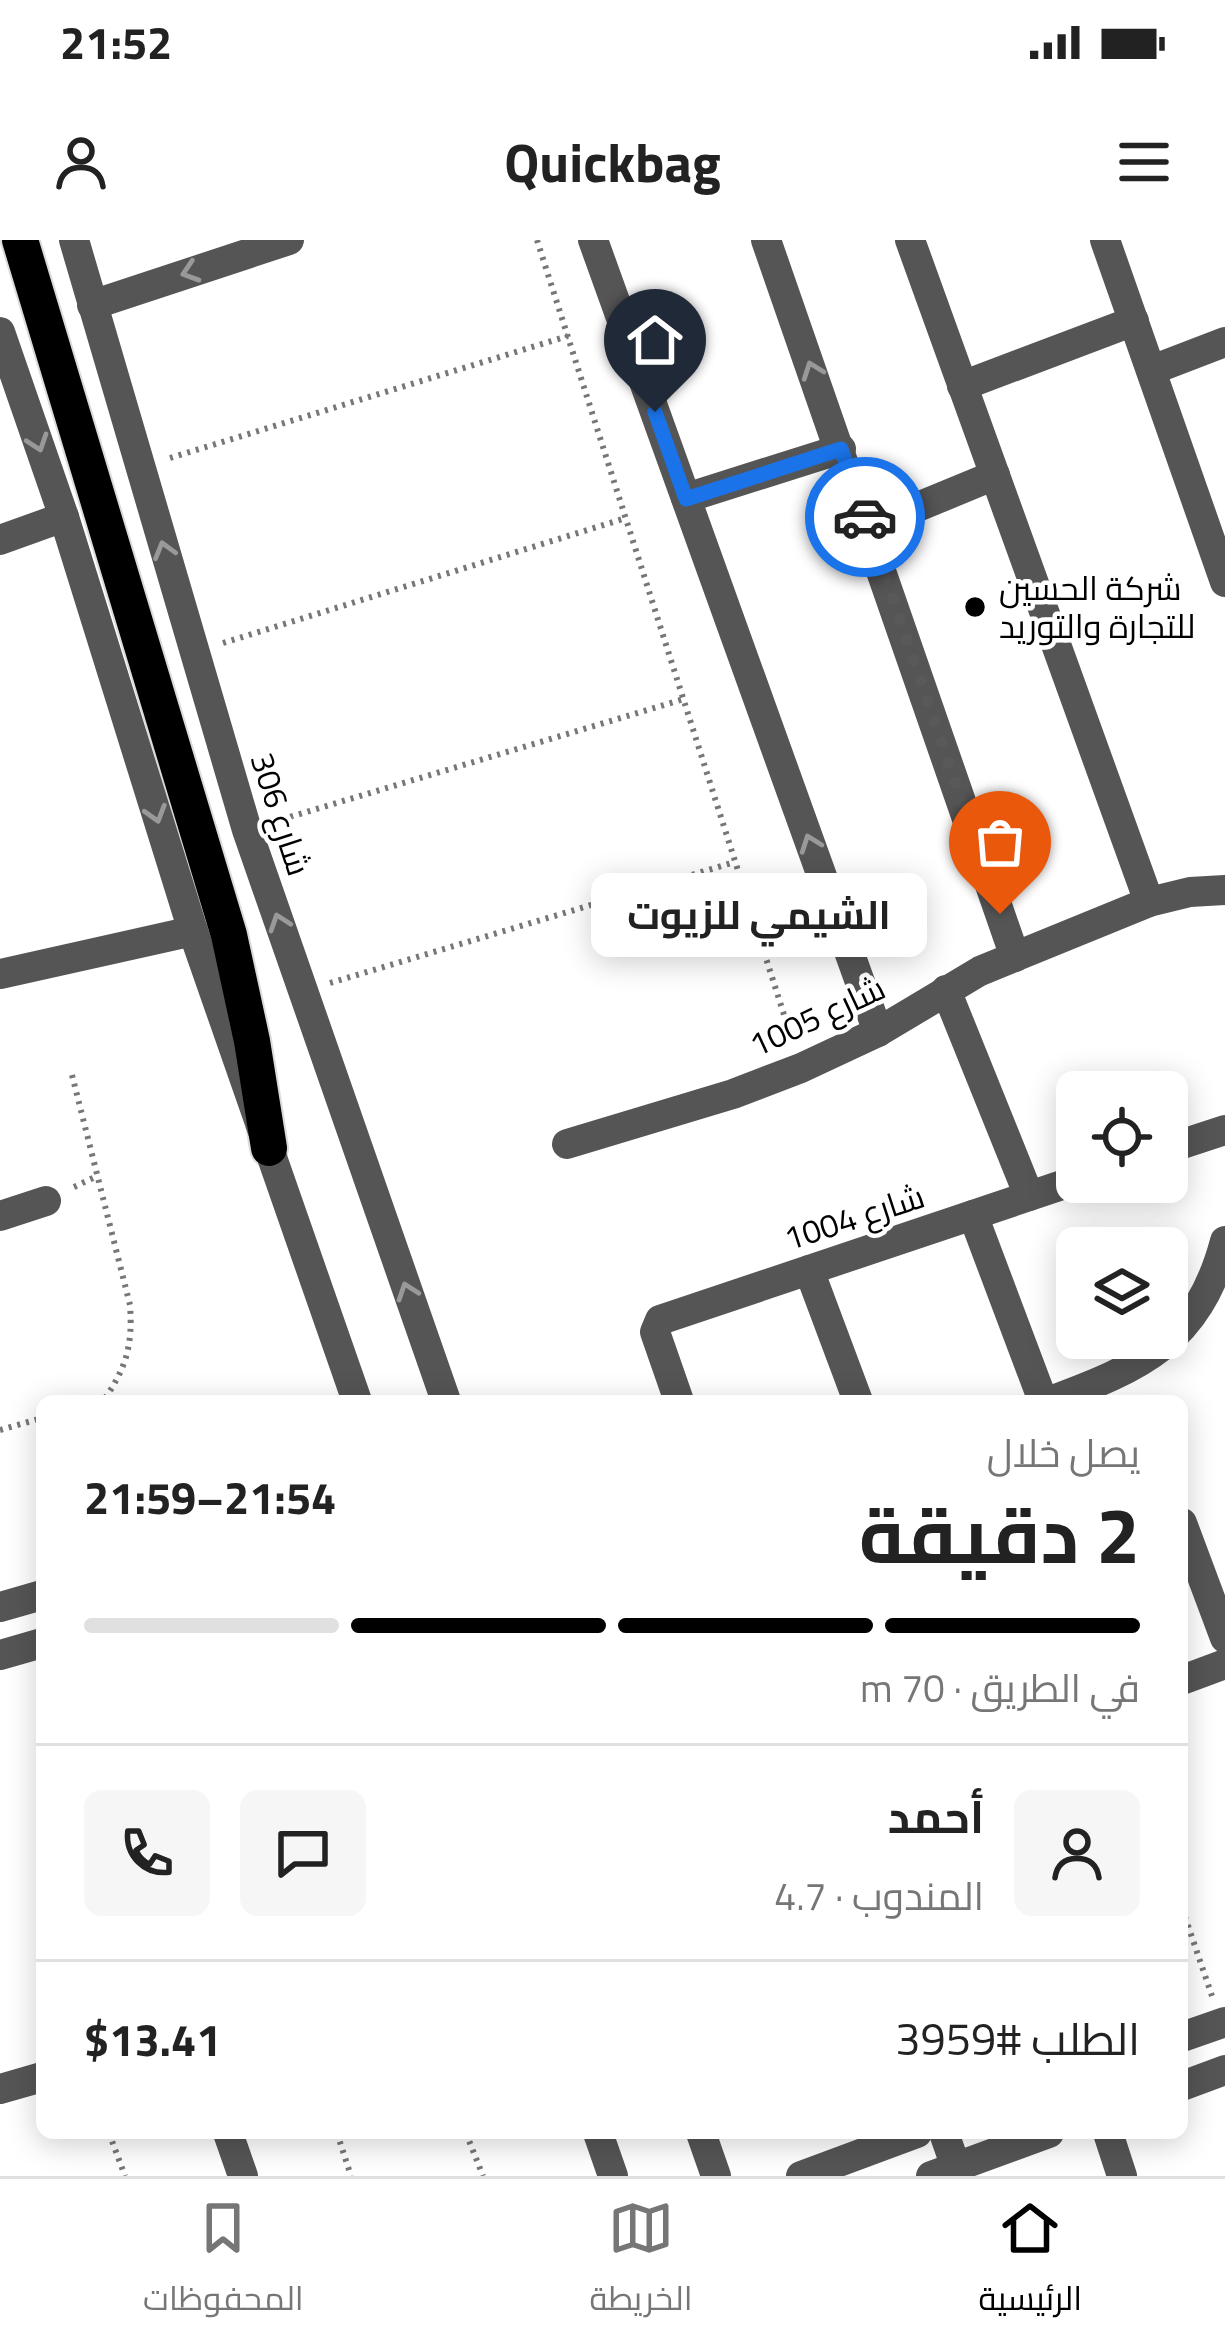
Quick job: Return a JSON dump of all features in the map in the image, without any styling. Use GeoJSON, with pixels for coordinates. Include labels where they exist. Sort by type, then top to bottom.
{"type":"FeatureCollection","features":[{"type":"Feature","properties":{"kind":"highway"},"geometry":{"type":"LineString","coordinates":[[20,240],[230,935],[269,1148]]}},
{"type":"Feature","properties":{"kind":"street","name":"شارع 306"},"geometry":{"type":"LineString","coordinates":[[74,240],[247,830],[444,1395]]}},
{"type":"Feature","properties":{"kind":"street"},"geometry":{"type":"LineString","coordinates":[[92,305],[289,240]]}},
{"type":"Feature","properties":{"kind":"street"},"geometry":{"type":"LineString","coordinates":[[593,240],[878,1032]]}},
{"type":"Feature","properties":{"kind":"street"},"geometry":{"type":"LineString","coordinates":[[766,240],[1015,957]]}},
{"type":"Feature","properties":{"kind":"street"},"geometry":{"type":"LineString","coordinates":[[910,240],[1149,902]]}},
{"type":"Feature","properties":{"kind":"street"},"geometry":{"type":"LineString","coordinates":[[1105,240],[1225,582]]}},
{"type":"Feature","properties":{"kind":"street"},"geometry":{"type":"LineString","coordinates":[[962,386],[1134,321]]}},
{"type":"Feature","properties":{"kind":"street"},"geometry":{"type":"LineString","coordinates":[[0,332],[64,517],[193,931],[355,1395]]}},
{"type":"Feature","properties":{"kind":"street"},"geometry":{"type":"LineString","coordinates":[[1152,370],[1225,342]]}},
{"type":"Feature","properties":{"kind":"street"},"geometry":{"type":"LineString","coordinates":[[686,499],[841,449]]}},
{"type":"Feature","properties":{"kind":"street"},"geometry":{"type":"LineString","coordinates":[[868,527],[995,476]]}},
{"type":"Feature","properties":{"kind":"street"},"geometry":{"type":"LineString","coordinates":[[0,540],[64,517]]}},
{"type":"Feature","properties":{"kind":"street","name":"شارع 1005"},"geometry":{"type":"LineString","coordinates":[[567,1144],[733,1094],[801,1068],[1015,957],[1149,902],[1225,890]]}},
{"type":"Feature","properties":{"kind":"street"},"geometry":{"type":"LineString","coordinates":[[2,965],[193,931]]}},
{"type":"Feature","properties":{"kind":"street"},"geometry":{"type":"LineString","coordinates":[[946,990],[1029,1196]]}},
{"type":"Feature","properties":{"kind":"street"},"geometry":{"type":"LineString","coordinates":[[1188,1146],[1223,1141]]}},
{"type":"Feature","properties":{"kind":"street","name":"شارع 1004"},"geometry":{"type":"LineString","coordinates":[[678,1395],[655,1332],[660,1320],[1056,1187]]}},
{"type":"Feature","properties":{"kind":"street"},"geometry":{"type":"LineString","coordinates":[[0,1216],[46,1201]]}},
{"type":"Feature","properties":{"kind":"street"},"geometry":{"type":"LineString","coordinates":[[973,1215],[1044,1395]]}},
{"type":"Feature","properties":{"kind":"street"},"geometry":{"type":"LineString","coordinates":[[1082,1395],[1131,1387],[1221,1275],[1225,1241]]}},
{"type":"Feature","properties":{"kind":"street"},"geometry":{"type":"LineString","coordinates":[[809,1270],[856,1395]]}},
{"type":"Feature","properties":{"kind":"street"},"geometry":{"type":"LineString","coordinates":[[1188,1539],[1225,1638]]}},
{"type":"Feature","properties":{"kind":"street"},"geometry":{"type":"LineString","coordinates":[[0,1607],[36,1597]]}},
{"type":"Feature","properties":{"kind":"street"},"geometry":{"type":"LineString","coordinates":[[0,1655],[36,1644]]}},
{"type":"Feature","properties":{"kind":"street"},"geometry":{"type":"LineString","coordinates":[[1188,1678],[1225,1664]]}},
{"type":"Feature","properties":{"kind":"street"},"geometry":{"type":"LineString","coordinates":[[1188,2036],[1223,2023]]}},
{"type":"Feature","properties":{"kind":"street"},"geometry":{"type":"LineString","coordinates":[[1188,2084],[1225,2071]]}},
{"type":"Feature","properties":{"kind":"street"},"geometry":{"type":"LineString","coordinates":[[0,2090],[36,2080]]}},
{"type":"Feature","properties":{"kind":"street"},"geometry":{"type":"LineString","coordinates":[[230,2139],[243,2176]]}},
{"type":"Feature","properties":{"kind":"street"},"geometry":{"type":"LineString","coordinates":[[600,2139],[613,2176]]}},
{"type":"Feature","properties":{"kind":"street"},"geometry":{"type":"LineString","coordinates":[[703,2139],[716,2176]]}},
{"type":"Feature","properties":{"kind":"street"},"geometry":{"type":"LineString","coordinates":[[800,2176],[901,2139]]}},
{"type":"Feature","properties":{"kind":"street"},"geometry":{"type":"LineString","coordinates":[[945,2139],[949,2173],[1034,2139]]}},
{"type":"Feature","properties":{"kind":"street"},"geometry":{"type":"LineString","coordinates":[[1110,2139],[1122,2176]]}},
{"type":"Feature","properties":{"kind":"path"},"geometry":{"type":"LineString","coordinates":[[537,240],[801,1068]]}},
{"type":"Feature","properties":{"kind":"path"},"geometry":{"type":"LineString","coordinates":[[140,467],[568,336]]}},
{"type":"Feature","properties":{"kind":"path"},"geometry":{"type":"LineString","coordinates":[[194,652],[626,518]]}},
{"type":"Feature","properties":{"kind":"path"},"geometry":{"type":"LineString","coordinates":[[247,830],[684,699]]}},
{"type":"Feature","properties":{"kind":"path"},"geometry":{"type":"LineString","coordinates":[[303,991],[735,862]]}},
{"type":"Feature","properties":{"kind":"path"},"geometry":{"type":"LineString","coordinates":[[72,1075],[130,1305],[133,1340],[123,1373],[107,1395]]}},
{"type":"Feature","properties":{"kind":"path"},"geometry":{"type":"LineString","coordinates":[[0,1430],[36,1420]]}},
{"type":"Feature","properties":{"kind":"path"},"geometry":{"type":"LineString","coordinates":[[1188,1925],[1223,2023]]}},
{"type":"Feature","properties":{"kind":"path"},"geometry":{"type":"LineString","coordinates":[[112,2139],[124,2176]]}},
{"type":"Feature","properties":{"kind":"path"},"geometry":{"type":"LineString","coordinates":[[339,2139],[351,2176]]}},
{"type":"Feature","properties":{"kind":"path"},"geometry":{"type":"LineString","coordinates":[[468,2139],[483,2176]]}},
{"type":"Feature","properties":{"kind":"way so far"},"geometry":{"type":"LineString","coordinates":[[865,517],[1000,914]]}},
{"type":"Feature","properties":{"kind":"place","name":"شركة الحسين للتجارة والتوريد"},"geometry":{"type":"Point","coordinates":[975,607]}},
{"type":"Feature","properties":{"kind":"place","name":"الشيمي للزيوت"},"geometry":{"type":"Point","coordinates":[1000,914]}},
{"type":"Feature","properties":{"kind":"route"},"geometry":{"type":"LineString","coordinates":[[655,412],[686,499],[841,449],[865,517]]}}]}
